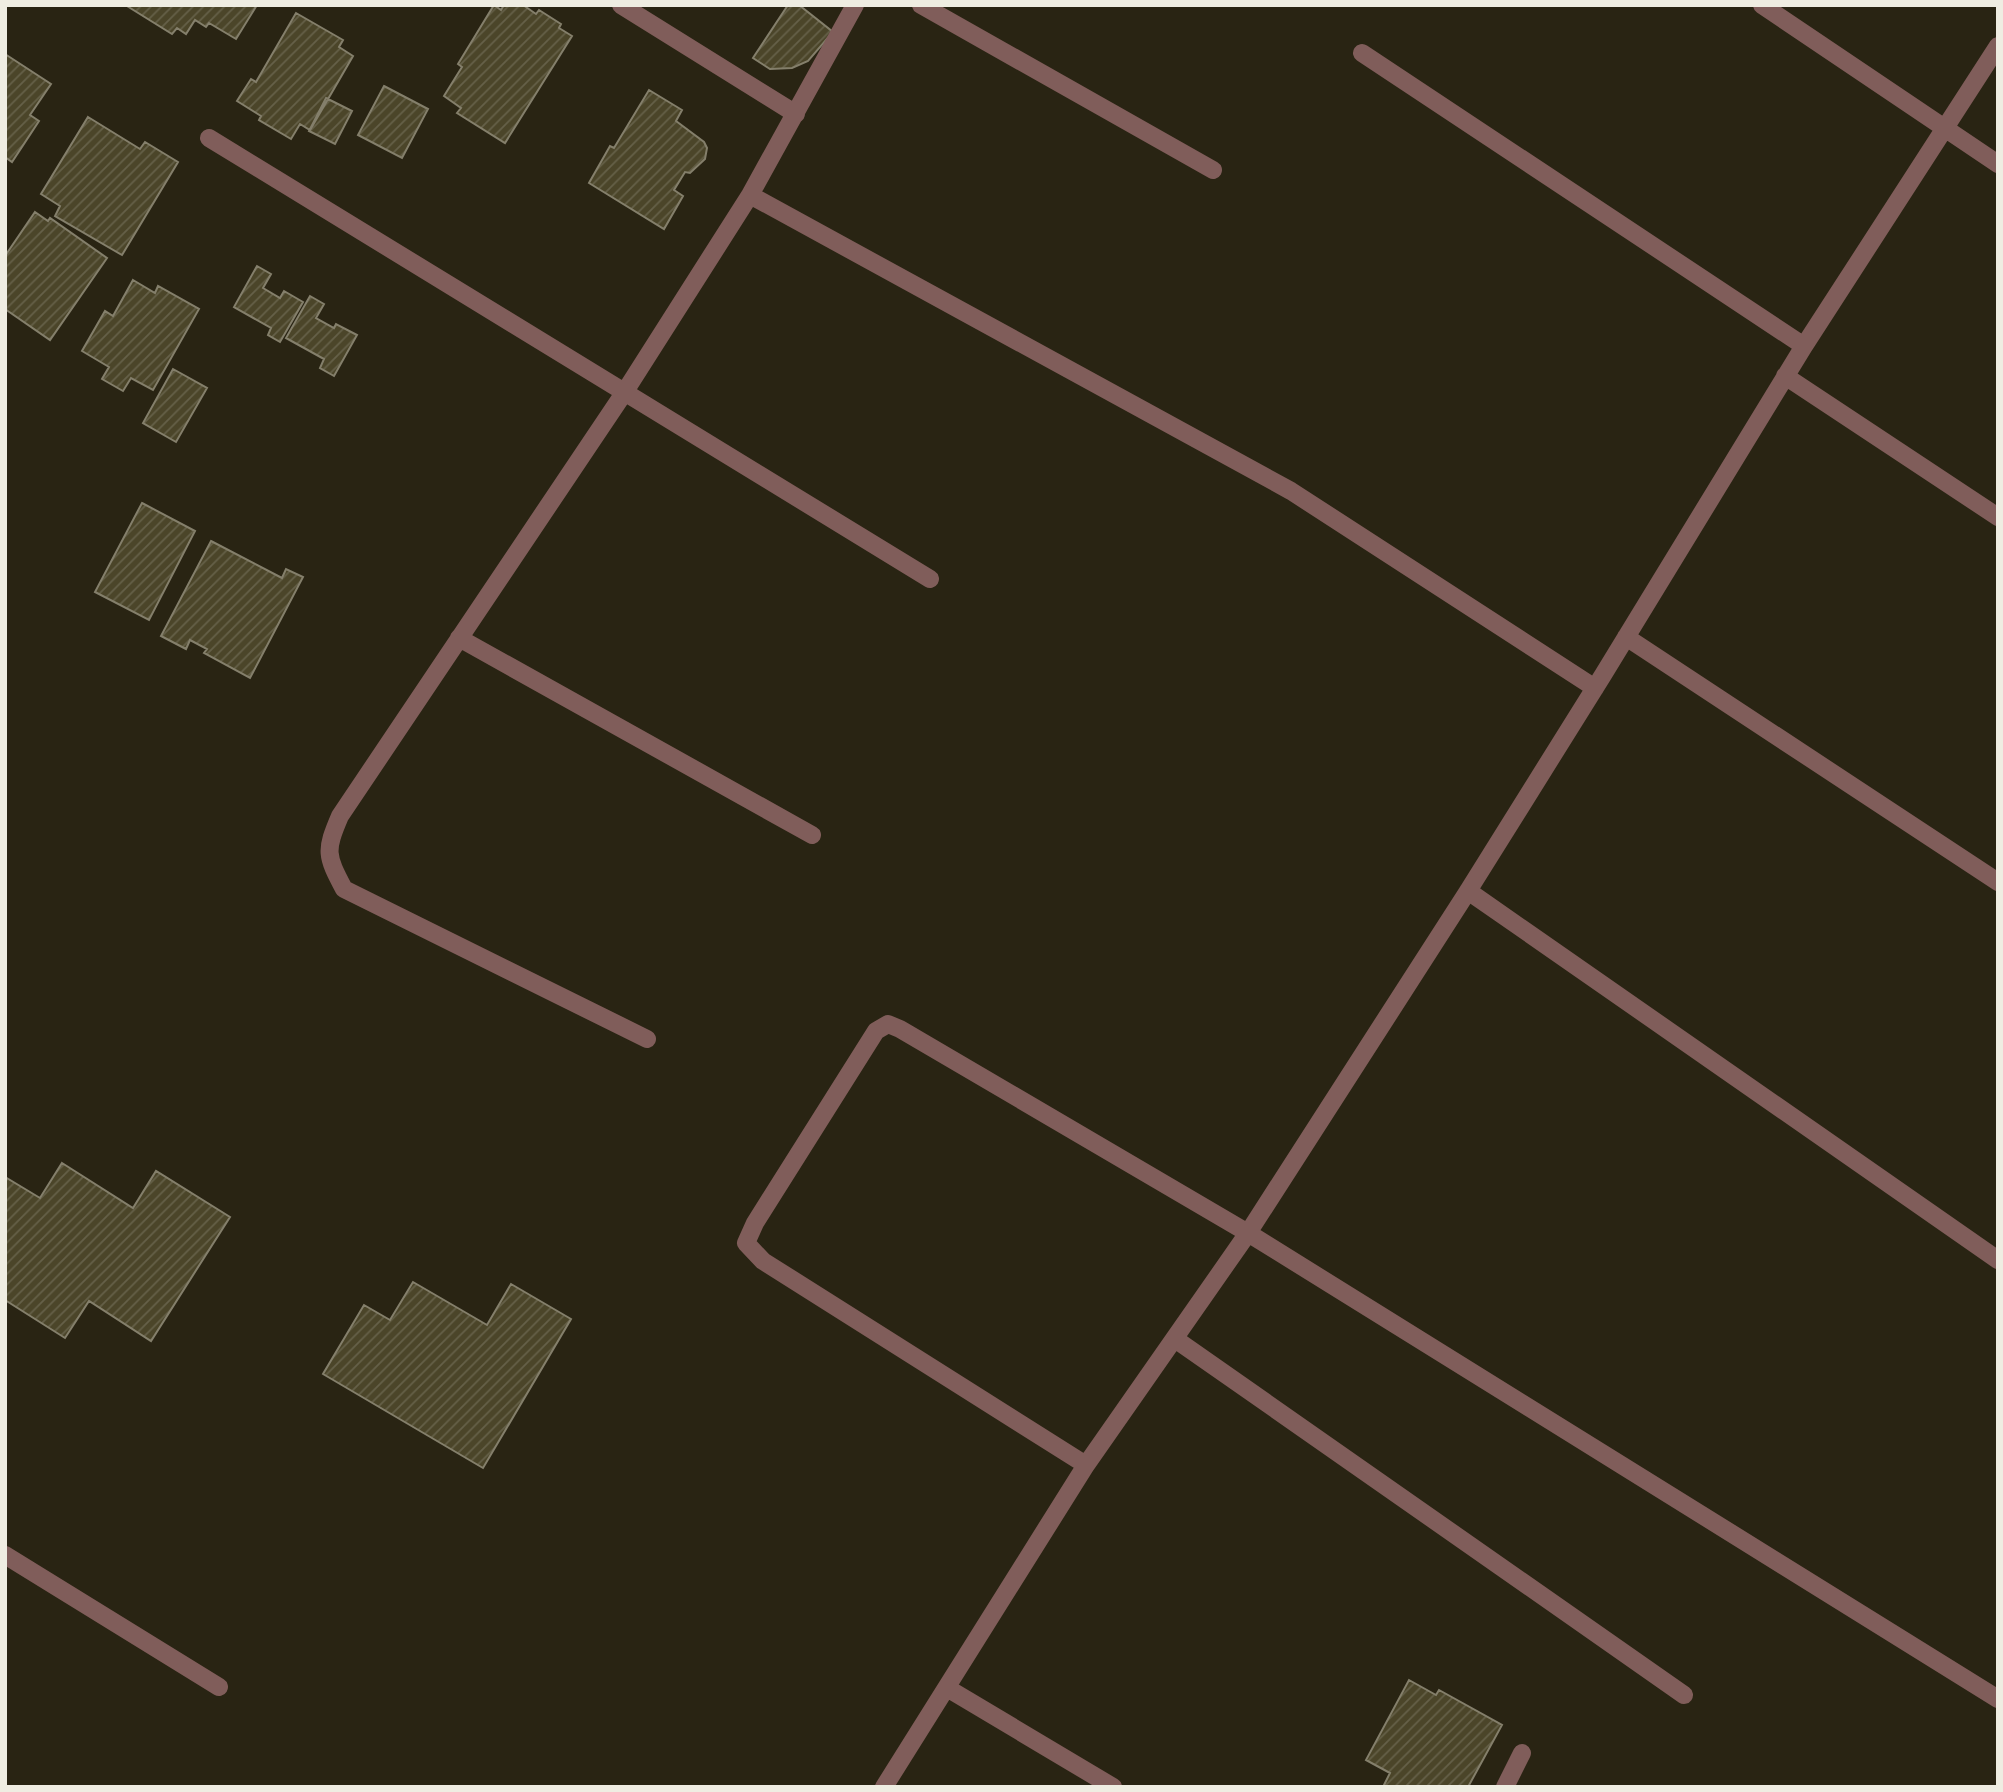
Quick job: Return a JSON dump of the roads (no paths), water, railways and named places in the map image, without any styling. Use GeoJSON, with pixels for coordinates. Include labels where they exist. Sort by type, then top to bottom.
{"type":"FeatureCollection","features":[{"type":"Feature","properties":{"kind":"street"},"geometry":{"type":"LineString","coordinates":[[621,5],[796,114]]}},
{"type":"Feature","properties":{"kind":"street"},"geometry":{"type":"LineString","coordinates":[[647,1039],[344,889],[330,864],[328,843],[340,816],[624,393],[750,195],[855,5]]}},
{"type":"Feature","properties":{"kind":"street"},"geometry":{"type":"LineString","coordinates":[[921,5],[1213,170]]}},
{"type":"Feature","properties":{"kind":"street"},"geometry":{"type":"LineString","coordinates":[[1762,5],[1942,129],[1998,164]]}},
{"type":"Feature","properties":{"kind":"street"},"geometry":{"type":"LineString","coordinates":[[884,1787],[1086,1465],[1248,1233],[1468,891],[1785,376],[1998,46]]}},
{"type":"Feature","properties":{"kind":"street"},"geometry":{"type":"LineString","coordinates":[[1362,53],[1804,346]]}},
{"type":"Feature","properties":{"kind":"street"},"geometry":{"type":"LineString","coordinates":[[209,138],[930,579]]}},
{"type":"Feature","properties":{"kind":"street"},"geometry":{"type":"LineString","coordinates":[[750,195],[1291,491],[1595,688]]}},
{"type":"Feature","properties":{"kind":"street"},"geometry":{"type":"LineString","coordinates":[[1785,376],[1998,517]]}},
{"type":"Feature","properties":{"kind":"street"},"geometry":{"type":"LineString","coordinates":[[1626,637],[1998,882]]}},
{"type":"Feature","properties":{"kind":"street"},"geometry":{"type":"LineString","coordinates":[[459,638],[812,835]]}},
{"type":"Feature","properties":{"kind":"street"},"geometry":{"type":"LineString","coordinates":[[1468,891],[1998,1260]]}},
{"type":"Feature","properties":{"kind":"street"},"geometry":{"type":"LineString","coordinates":[[1086,1465],[763,1261],[746,1242],[755,1223],[876,1031],[888,1024],[1248,1233],[1998,1699]]}},
{"type":"Feature","properties":{"kind":"street"},"geometry":{"type":"LineString","coordinates":[[1175,1339],[1684,1695]]}},
{"type":"Feature","properties":{"kind":"street"},"geometry":{"type":"LineString","coordinates":[[5,1555],[219,1687]]}},
{"type":"Feature","properties":{"kind":"street"},"geometry":{"type":"LineString","coordinates":[[947,1688],[1113,1787]]}},
{"type":"Feature","properties":{"kind":"street"},"geometry":{"type":"LineString","coordinates":[[1505,1787],[1522,1753]]}}]}
